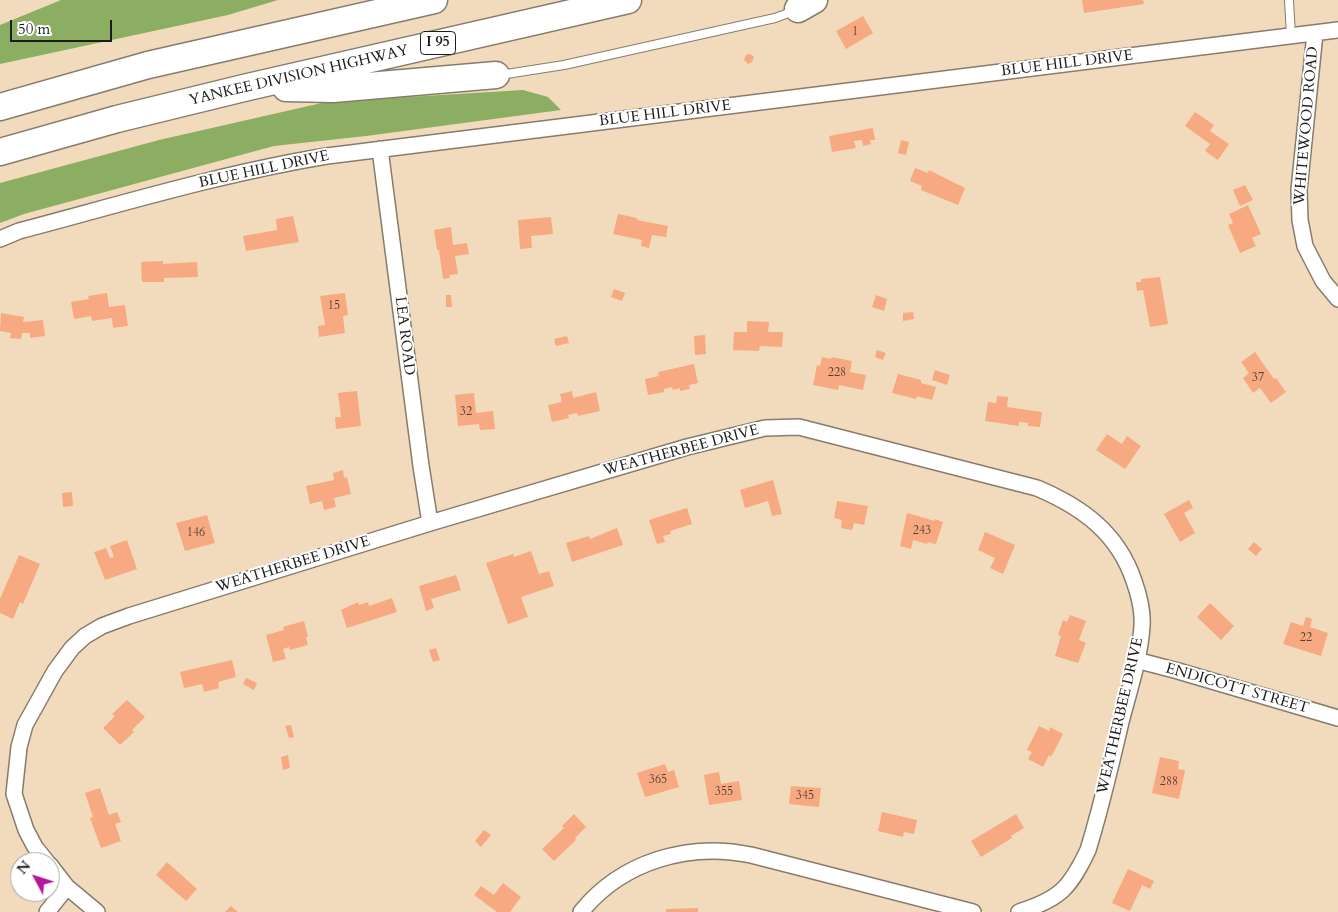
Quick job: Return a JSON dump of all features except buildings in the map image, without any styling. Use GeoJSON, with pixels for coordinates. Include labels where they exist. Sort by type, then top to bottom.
{"type":"FeatureCollection","features":[{"type":"Feature","properties":{"kind":"highway"},"geometry":{"type":"LineString","coordinates":[[0,107],[148,65],[434,0]]}},
{"type":"Feature","properties":{"kind":"highway","name":"YANKEE DIVISION HIGHWAY"},"geometry":{"type":"LineString","coordinates":[[0,152],[117,119],[248,87],[628,0]]}},
{"type":"Feature","properties":{"kind":"highway"},"geometry":{"type":"LineString","coordinates":[[248,87],[333,89],[496,75]]}},
{"type":"Feature","properties":{"kind":"street","name":"BLUE HILL DRIVE"},"geometry":{"type":"LineString","coordinates":[[0,239],[29,229],[268,166],[327,156],[1338,30]]}},
{"type":"Feature","properties":{"kind":"street","name":"WHITEWOOD ROAD"},"geometry":{"type":"LineString","coordinates":[[1315,32],[1299,190],[1300,220],[1305,246],[1323,281],[1338,299]]}},
{"type":"Feature","properties":{"kind":"street","name":"LEA ROAD"},"geometry":{"type":"LineString","coordinates":[[380,149],[420,466],[430,523]]}},
{"type":"Feature","properties":{"kind":"street","name":"WEATHERBEE DRIVE"},"geometry":{"type":"LineString","coordinates":[[40,852],[31,839],[18,811],[14,794],[19,747],[25,725],[55,671],[72,648],[85,636],[102,626],[430,523],[687,447],[765,428],[799,427],[1037,488],[1063,499],[1088,515],[1120,548],[1130,568],[1140,596],[1142,625],[1136,660],[1088,850],[1074,878],[1062,891],[1048,901],[1020,912]]}},
{"type":"Feature","properties":{"kind":"street","name":"ENDICOTT STREET"},"geometry":{"type":"LineString","coordinates":[[1136,660],[1188,673],[1338,718]]}},
{"type":"Feature","properties":{"kind":"street"},"geometry":{"type":"LineString","coordinates":[[581,912],[611,884],[639,867],[653,860],[672,855],[704,850],[736,852],[973,912]]}},
{"type":"Feature","properties":{"kind":"street"},"geometry":{"type":"LineString","coordinates":[[60,878],[67,887],[97,912]]}},
{"type":"Feature","properties":{"kind":"street"},"geometry":{"type":"LineString","coordinates":[[47,912],[67,887]]}},
{"type":"Feature","properties":{"kind":"lane"},"geometry":{"type":"LineString","coordinates":[[1289,0],[1291,36]]}},
{"type":"Feature","properties":{"kind":"lane"},"geometry":{"type":"LineString","coordinates":[[496,75],[564,65],[775,18],[806,5]]}},
{"type":"Feature","properties":{"kind":"green space"},"geometry":{"type":"Polygon","coordinates":[[[61,0],[278,0],[228,15],[0,64],[0,25],[61,0]]]}},
{"type":"Feature","properties":{"kind":"green space"},"geometry":{"type":"Polygon","coordinates":[[[523,90],[548,97],[561,110],[366,136],[274,146],[24,214],[0,223],[0,183],[159,140],[326,102],[523,90]]]}}]}
